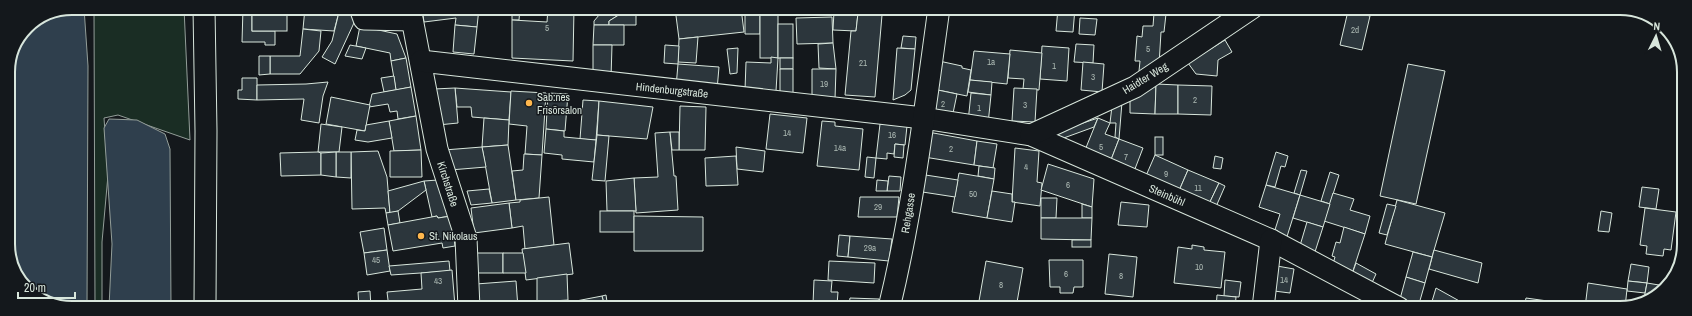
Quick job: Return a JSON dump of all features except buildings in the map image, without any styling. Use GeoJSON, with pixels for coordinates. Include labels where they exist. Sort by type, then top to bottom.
{"type":"FeatureCollection","features":[{"type":"Feature","properties":{"kind":"street"},"geometry":{"type":"LineString","coordinates":[[204,15],[206,131],[205,301]]}},
{"type":"Feature","properties":{"kind":"street"},"geometry":{"type":"LineString","coordinates":[[363,15],[364,19],[402,15]]}},
{"type":"Feature","properties":{"kind":"street","name":"Kirchstraße"},"geometry":{"type":"LineString","coordinates":[[411,15],[437,149],[466,238],[470,301]]}},
{"type":"Feature","properties":{"kind":"street","name":"Rehgasse"},"geometry":{"type":"LineString","coordinates":[[891,301],[899,267],[938,15]]}},
{"type":"Feature","properties":{"kind":"street","name":"Haidter Weg"},"geometry":{"type":"LineString","coordinates":[[1031,135],[1135,87],[1242,15]]}},
{"type":"Feature","properties":{"kind":"street","name":"Hindenburgstraße"},"geometry":{"type":"LineString","coordinates":[[421,61],[923,118]]}},
{"type":"Feature","properties":{"kind":"street","name":"Steinbühl"},"geometry":{"type":"LineString","coordinates":[[923,118],[1031,135],[1271,240],[1386,301]]}},
{"type":"Feature","properties":{"kind":"street"},"geometry":{"type":"LineString","coordinates":[[1264,301],[1271,240]]}},
{"type":"Feature","properties":{"kind":"green space"},"geometry":{"type":"Polygon","coordinates":[[[94,15],[184,15],[190,140],[118,115],[104,118],[108,175],[102,242],[102,301],[95,301],[94,15]]]}},
{"type":"Feature","properties":{"kind":"water"},"geometry":{"type":"Polygon","coordinates":[[[84,15],[88,66],[87,301],[65,301],[47,295],[37,289],[27,279],[16,255],[16,61],[19,50],[25,40],[40,25],[50,19],[61,16],[84,15]]]}},
{"type":"Feature","properties":{"kind":"water"},"geometry":{"type":"Polygon","coordinates":[[[109,119],[137,120],[165,134],[170,149],[171,301],[109,301],[112,244],[104,128],[109,119]]]}},
{"type":"Feature","properties":{"kind":"place","name":"Sab:nes Frisörsalon"},"geometry":{"type":"Point","coordinates":[529,103]}},
{"type":"Feature","properties":{"kind":"place","name":"St. Nikolaus"},"geometry":{"type":"Point","coordinates":[421,236]}}]}
